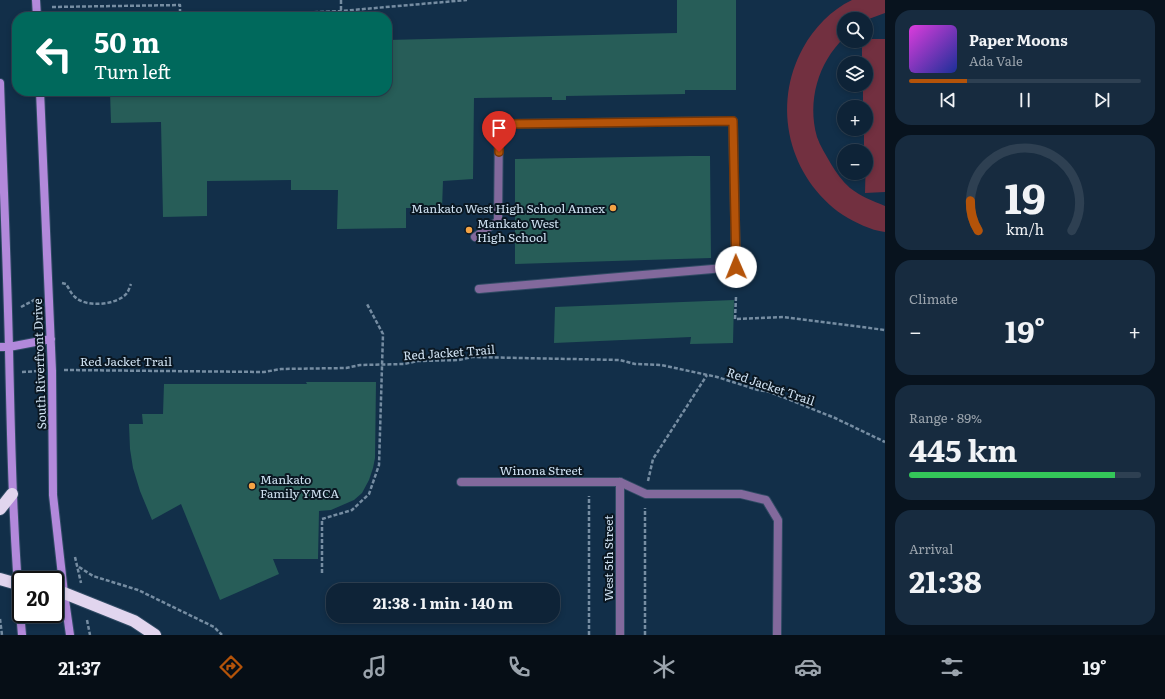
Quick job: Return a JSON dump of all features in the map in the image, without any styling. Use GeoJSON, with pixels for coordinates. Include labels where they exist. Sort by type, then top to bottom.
{"type":"FeatureCollection","features":[{"type":"Feature","properties":{"kind":"highway"},"geometry":{"type":"LineString","coordinates":[[0,509],[12,494]]}},
{"type":"Feature","properties":{"kind":"highway"},"geometry":{"type":"LineString","coordinates":[[0,579],[12,583]]}},
{"type":"Feature","properties":{"kind":"highway"},"geometry":{"type":"LineString","coordinates":[[64,594],[134,621],[155,635]]}},
{"type":"Feature","properties":{"kind":"main road"},"geometry":{"type":"LineString","coordinates":[[36,0],[37,12]]}},
{"type":"Feature","properties":{"kind":"main road"},"geometry":{"type":"LineString","coordinates":[[0,83],[1,151],[9,347],[12,494],[18,571]]}},
{"type":"Feature","properties":{"kind":"main road","name":"South Riverfront Drive"},"geometry":{"type":"LineString","coordinates":[[40,96],[51,339],[53,495],[58,571]]}},
{"type":"Feature","properties":{"kind":"main road"},"geometry":{"type":"LineString","coordinates":[[0,347],[9,347],[51,339]]}},
{"type":"Feature","properties":{"kind":"main road","name":"South Riverfront Drive"},"geometry":{"type":"LineString","coordinates":[[64,612],[70,635]]}},
{"type":"Feature","properties":{"kind":"main road"},"geometry":{"type":"LineString","coordinates":[[21,623],[22,635]]}},
{"type":"Feature","properties":{"kind":"street"},"geometry":{"type":"LineString","coordinates":[[475,237],[498,221],[499,124],[733,121],[736,267],[479,289]]}},
{"type":"Feature","properties":{"kind":"street","name":"Winona Street"},"geometry":{"type":"LineString","coordinates":[[461,482],[620,482]]}},
{"type":"Feature","properties":{"kind":"street"},"geometry":{"type":"LineString","coordinates":[[620,482],[646,494],[742,494],[766,500],[778,520],[777,635]]}},
{"type":"Feature","properties":{"kind":"street","name":"West 5th Street"},"geometry":{"type":"LineString","coordinates":[[620,482],[620,635]]}},
{"type":"Feature","properties":{"kind":"path"},"geometry":{"type":"LineString","coordinates":[[341,0],[341,11]]}},
{"type":"Feature","properties":{"kind":"path"},"geometry":{"type":"LineString","coordinates":[[320,12],[467,0]]}},
{"type":"Feature","properties":{"kind":"path"},"geometry":{"type":"LineString","coordinates":[[52,7],[180,5],[180,12]]}},
{"type":"Feature","properties":{"kind":"path"},"geometry":{"type":"LineString","coordinates":[[8,315],[48,292],[60,283],[66,284],[75,298],[89,303],[105,304],[117,300],[127,293],[131,284]]}},
{"type":"Feature","properties":{"kind":"path"},"geometry":{"type":"LineString","coordinates":[[736,297],[735,319],[783,317],[885,330]]}},
{"type":"Feature","properties":{"kind":"path"},"geometry":{"type":"LineString","coordinates":[[322,573],[322,519],[352,510],[368,494],[379,465],[383,334],[367,304]]}},
{"type":"Feature","properties":{"kind":"path","name":"Red Jacket Trail"},"geometry":{"type":"LineString","coordinates":[[9,373],[64,370],[264,372],[281,369],[346,368],[360,365],[404,364],[418,361],[459,360],[472,357],[620,360],[635,364],[661,365],[707,374],[758,390],[770,392],[835,418],[885,442]]}},
{"type":"Feature","properties":{"kind":"path"},"geometry":{"type":"LineString","coordinates":[[63,362],[64,378]]}},
{"type":"Feature","properties":{"kind":"path"},"geometry":{"type":"LineString","coordinates":[[645,635],[646,494],[653,459],[707,374]]}},
{"type":"Feature","properties":{"kind":"path"},"geometry":{"type":"LineString","coordinates":[[589,635],[590,482]]}},
{"type":"Feature","properties":{"kind":"path"},"geometry":{"type":"LineString","coordinates":[[74,554],[78,567],[90,635]]}},
{"type":"Feature","properties":{"kind":"path"},"geometry":{"type":"LineString","coordinates":[[78,567],[93,576],[138,590],[214,627],[222,635]]}},
{"type":"Feature","properties":{"kind":"path"},"geometry":{"type":"LineString","coordinates":[[0,619],[2,635]]}},
{"type":"Feature","properties":{"kind":"shaded area"},"geometry":{"type":"Polygon","coordinates":[[[852,0],[885,0],[885,13],[873,17],[873,12],[837,12],[837,46],[827,59],[817,83],[814,96],[814,123],[820,144],[837,173],[837,180],[843,180],[850,188],[858,193],[885,206],[885,232],[869,228],[853,221],[824,200],[809,181],[798,161],[791,139],[787,117],[788,93],[793,70],[803,48],[812,33],[824,20],[844,4],[852,0]]]}},
{"type":"Feature","properties":{"kind":"shaded area"},"geometry":{"type":"Polygon","coordinates":[[[873,39],[885,39],[885,192],[865,193],[865,180],[873,180],[873,144],[864,144],[864,136],[873,136],[873,100],[863,100],[863,92],[873,92],[873,56],[862,56],[862,48],[873,48],[873,39]]]}},
{"type":"Feature","properties":{"kind":"building","name":"Mankato West High School"},"geometry":{"type":"Polygon","coordinates":[[[677,0],[736,0],[736,90],[685,90],[685,94],[566,96],[566,100],[552,100],[552,97],[474,98],[473,179],[443,181],[442,208],[406,208],[406,228],[337,229],[338,190],[291,190],[291,180],[207,181],[207,216],[163,217],[161,122],[111,123],[110,96],[392,96],[392,40],[677,33],[677,0]]]}},
{"type":"Feature","properties":{"kind":"building","name":"Mankato West High School Annex"},"geometry":{"type":"Polygon","coordinates":[[[710,156],[711,258],[515,264],[515,159],[710,156]]]}},
{"type":"Feature","properties":{"kind":"building"},"geometry":{"type":"Polygon","coordinates":[[[734,300],[733,343],[690,344],[691,337],[554,343],[555,307],[734,300]]]}},
{"type":"Feature","properties":{"kind":"building","name":"Mankato Family YMCA"},"geometry":{"type":"Polygon","coordinates":[[[306,382],[376,382],[375,458],[369,480],[362,493],[354,500],[331,510],[319,511],[318,559],[273,559],[279,574],[220,600],[181,504],[152,520],[140,491],[133,468],[130,449],[129,424],[143,424],[142,414],[163,414],[164,384],[307,384],[306,382]]]}},
{"type":"Feature","properties":{"kind":"place","name":"Mankato West High School Annex"},"geometry":{"type":"Point","coordinates":[613,208]}},
{"type":"Feature","properties":{"kind":"place","name":"Mankato West High School"},"geometry":{"type":"Point","coordinates":[469,230]}},
{"type":"Feature","properties":{"kind":"place","name":"Mankato Family YMCA"},"geometry":{"type":"Point","coordinates":[252,486]}},
{"type":"Feature","properties":{"kind":"route"},"geometry":{"type":"LineString","coordinates":[[499,152],[499,124],[733,121],[736,267]]}}]}
